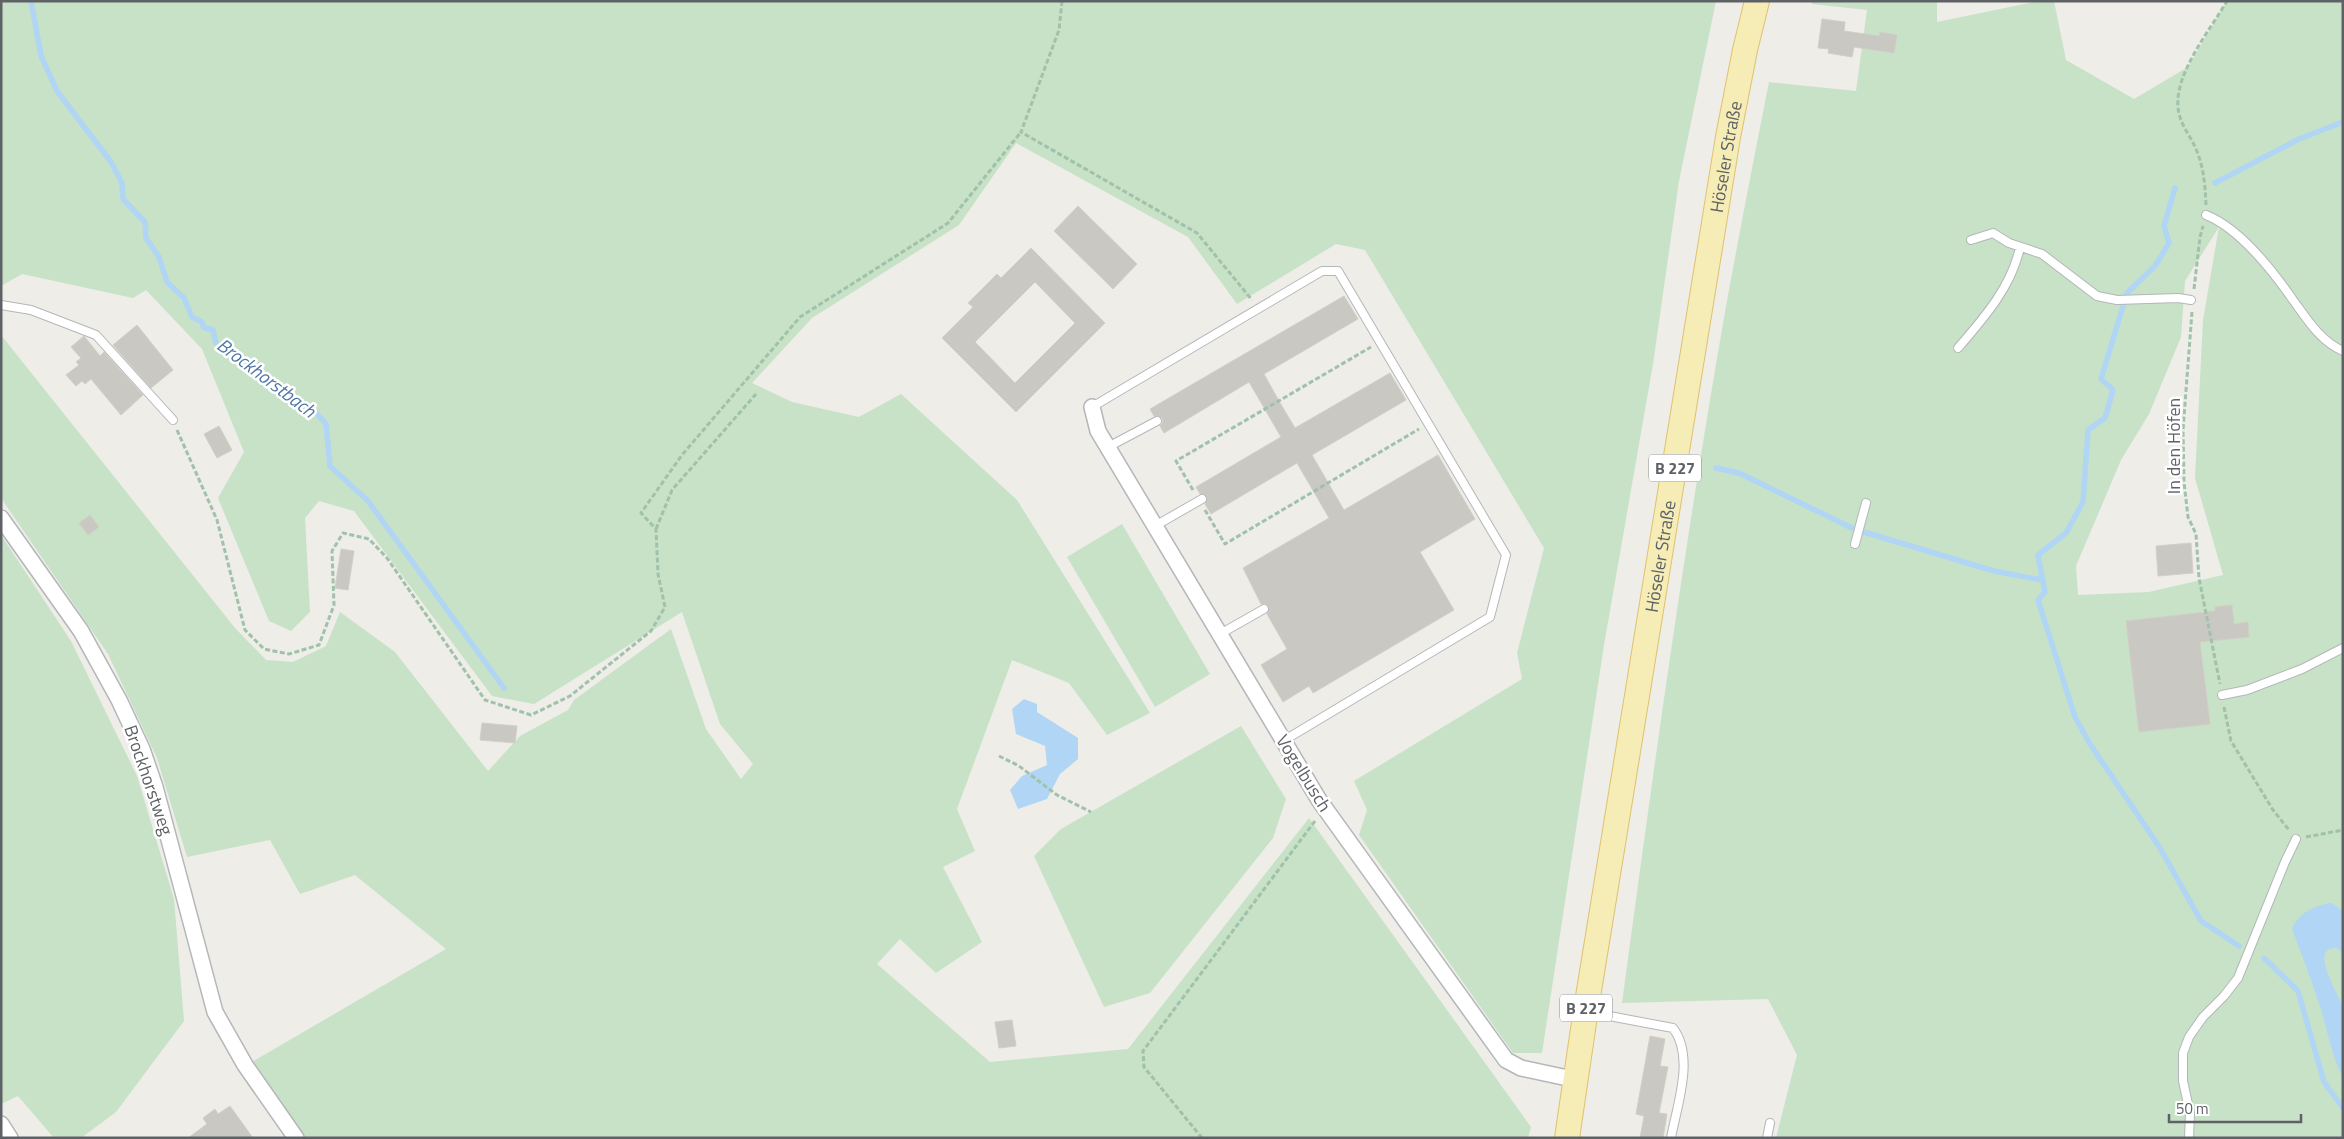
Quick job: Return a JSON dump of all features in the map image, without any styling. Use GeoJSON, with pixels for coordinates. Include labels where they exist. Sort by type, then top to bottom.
{"type":"FeatureCollection","features":[{"type":"Feature","properties":{"kind":"main road","name":"Höseler Straße"},"geometry":{"type":"LineString","coordinates":[[1586,1009],[1728,137],[1745,50],[1757,1]]}},
{"type":"Feature","properties":{"kind":"main road","name":"B 227"},"geometry":{"type":"LineString","coordinates":[[1567,1138],[1586,1009]]}},
{"type":"Feature","properties":{"kind":"street","name":"Vogelbusch"},"geometry":{"type":"LineString","coordinates":[[1092,407],[1098,431],[1325,808],[1506,1060],[1521,1068],[1576,1080]]}},
{"type":"Feature","properties":{"kind":"street","name":"Brockhorstweg"},"geometry":{"type":"LineString","coordinates":[[1,518],[81,631],[119,700],[142,749],[155,787],[215,1012],[245,1065],[296,1138]]}},
{"type":"Feature","properties":{"kind":"street"},"geometry":{"type":"LineString","coordinates":[[1,1124],[10,1138]]}},
{"type":"Feature","properties":{"kind":"lane"},"geometry":{"type":"LineString","coordinates":[[2206,215],[2218,220],[2244,242],[2268,268],[2319,335],[2343,351]]}},
{"type":"Feature","properties":{"kind":"lane"},"geometry":{"type":"LineString","coordinates":[[1971,240],[1993,233],[2020,247],[2032,250],[2050,260],[2097,296],[2117,300],[2178,298],[2191,300]]}},
{"type":"Feature","properties":{"kind":"lane"},"geometry":{"type":"LineString","coordinates":[[1958,348],[1989,311],[2008,280],[2017,260],[2020,247]]}},
{"type":"Feature","properties":{"kind":"lane"},"geometry":{"type":"LineString","coordinates":[[1092,407],[1322,271],[1338,271],[1506,555],[1490,617],[1283,740]]}},
{"type":"Feature","properties":{"kind":"lane"},"geometry":{"type":"LineString","coordinates":[[1,305],[31,310],[96,335],[173,420]]}},
{"type":"Feature","properties":{"kind":"lane"},"geometry":{"type":"LineString","coordinates":[[1108,447],[1156,421]]}},
{"type":"Feature","properties":{"kind":"lane"},"geometry":{"type":"LineString","coordinates":[[1155,526],[1201,499]]}},
{"type":"Feature","properties":{"kind":"lane"},"geometry":{"type":"LineString","coordinates":[[1856,544],[1866,503]]}},
{"type":"Feature","properties":{"kind":"lane"},"geometry":{"type":"LineString","coordinates":[[1220,634],[1264,609]]}},
{"type":"Feature","properties":{"kind":"lane"},"geometry":{"type":"LineString","coordinates":[[2222,695],[2246,690],[2302,669],[2343,648]]}},
{"type":"Feature","properties":{"kind":"lane"},"geometry":{"type":"LineString","coordinates":[[2189,1138],[2190,1113],[2183,1081],[2183,1054],[2189,1037],[2203,1016],[2232,987],[2238,978],[2296,839]]}},
{"type":"Feature","properties":{"kind":"lane"},"geometry":{"type":"LineString","coordinates":[[1586,1009],[1604,1015],[1673,1028],[1681,1039],[1684,1069],[1671,1138]]}},
{"type":"Feature","properties":{"kind":"lane"},"geometry":{"type":"LineString","coordinates":[[1767,1138],[1770,1123]]}},
{"type":"Feature","properties":{"kind":"path"},"geometry":{"type":"LineString","coordinates":[[656,529],[641,513],[682,455],[800,317],[948,223],[1021,132],[1059,30],[1062,1]]}},
{"type":"Feature","properties":{"kind":"path","name":"In den Höfen"},"geometry":{"type":"LineString","coordinates":[[2227,1],[2190,62],[2179,90],[2178,108],[2183,126],[2196,148],[2204,172],[2206,215],[2200,237],[2196,279],[2191,300],[2183,430],[2184,482],[2188,517],[2196,534],[2199,578],[2231,741],[2273,810],[2296,839]]}},
{"type":"Feature","properties":{"kind":"path"},"geometry":{"type":"LineString","coordinates":[[1021,132],[1197,233],[1259,308]]}},
{"type":"Feature","properties":{"kind":"path"},"geometry":{"type":"LineString","coordinates":[[1380,342],[1176,461],[1201,499],[1225,544],[1428,424]]}},
{"type":"Feature","properties":{"kind":"path"},"geometry":{"type":"LineString","coordinates":[[173,420],[217,520],[245,630],[264,649],[289,654],[318,645],[334,605],[332,551],[343,533],[369,539],[387,558],[485,700],[531,714],[570,696],[651,631],[666,607],[658,574],[656,529],[672,490],[756,394]]}},
{"type":"Feature","properties":{"kind":"path"},"geometry":{"type":"LineString","coordinates":[[999,756],[1019,766],[1056,795],[1091,812]]}},
{"type":"Feature","properties":{"kind":"path"},"geometry":{"type":"LineString","coordinates":[[1202,1138],[1144,1067],[1143,1051],[1325,808]]}},
{"type":"Feature","properties":{"kind":"path"},"geometry":{"type":"LineString","coordinates":[[2296,839],[2343,830]]}},
{"type":"Feature","properties":{"kind":"green space"},"geometry":{"type":"Polygon","coordinates":[[[1,1],[1716,1],[1679,181],[1653,364],[1604,645],[1542,1053],[1513,1053],[1359,835],[1367,810],[1354,781],[1522,679],[1517,653],[1544,548],[1365,250],[1336,244],[1237,304],[1188,237],[1016,143],[959,225],[812,318],[752,383],[792,402],[859,417],[901,394],[1017,500],[1150,713],[1107,735],[1069,683],[1012,660],[957,809],[975,851],[943,867],[982,942],[936,973],[900,939],[877,964],[990,1062],[1128,1049],[1309,818],[1531,1127],[1528,1138],[301,1138],[250,1063],[446,949],[355,875],[300,894],[270,840],[187,857],[157,758],[108,654],[1,498],[1,335],[235,628],[266,660],[293,662],[326,646],[340,612],[395,652],[488,771],[520,736],[568,710],[574,700],[671,629],[706,729],[741,779],[753,764],[720,724],[682,612],[534,704],[492,696],[354,511],[319,501],[305,518],[310,612],[291,631],[269,621],[218,498],[244,452],[202,349],[146,290],[133,298],[22,274],[1,286],[1,1]]]}},
{"type":"Feature","properties":{"kind":"green space"},"geometry":{"type":"Polygon","coordinates":[[[1812,1],[1937,1],[1937,22],[2039,1],[2054,1],[2066,60],[2134,99],[2188,67],[2227,1],[2343,1],[2343,1138],[1776,1138],[1797,1055],[1768,999],[1622,1003],[1696,484],[1725,312],[1769,82],[1856,91],[1867,10],[1812,4],[1812,1]],[[2219,227],[2185,281],[2181,337],[2149,414],[2121,460],[2076,566],[2078,595],[2149,592],[2223,575],[2195,478],[2203,320],[2219,227]]]}},
{"type":"Feature","properties":{"kind":"green space"},"geometry":{"type":"Polygon","coordinates":[[[1122,524],[1210,674],[1155,707],[1067,557],[1122,524]]]}},
{"type":"Feature","properties":{"kind":"green space"},"geometry":{"type":"Polygon","coordinates":[[[1,535],[71,641],[137,776],[174,899],[184,1021],[116,1112],[81,1138],[54,1138],[18,1096],[1,1104],[1,535]]]}},
{"type":"Feature","properties":{"kind":"green space"},"geometry":{"type":"Polygon","coordinates":[[[1241,726],[1286,799],[1273,838],[1150,993],[1104,1007],[1034,856],[1061,829],[1241,726]]]}},
{"type":"Feature","properties":{"kind":"water"},"geometry":{"type":"Polygon","coordinates":[[[1024,699],[1037,704],[1037,712],[1078,738],[1078,759],[1060,774],[1047,799],[1018,809],[1010,790],[1022,776],[1047,765],[1045,746],[1016,734],[1012,709],[1024,699]]]}},
{"type":"Feature","properties":{"kind":"water"},"geometry":{"type":"Polygon","coordinates":[[[2332,903],[2343,911],[2343,954],[2337,948],[2329,950],[2325,955],[2325,963],[2343,1007],[2343,1078],[2292,929],[2299,918],[2309,910],[2320,905],[2332,903]]]}},
{"type":"Feature","properties":{"kind":"building"},"geometry":{"type":"Polygon","coordinates":[[[1822,19],[1845,22],[1844,31],[1879,36],[1880,32],[1897,35],[1894,53],[1854,47],[1852,57],[1828,53],[1829,49],[1818,48],[1822,19]]]}},
{"type":"Feature","properties":{"kind":"building"},"geometry":{"type":"Polygon","coordinates":[[[1078,206],[1137,264],[1113,289],[1054,231],[1078,206]]]}},
{"type":"Feature","properties":{"kind":"building"},"geometry":{"type":"Polygon","coordinates":[[[1031,248],[1105,323],[1016,412],[942,338],[973,307],[968,303],[997,274],[1001,278],[1031,248]],[[1035,282],[975,342],[1015,383],[1075,323],[1035,282]]]}},
{"type":"Feature","properties":{"kind":"building"},"geometry":{"type":"Polygon","coordinates":[[[1344,296],[1358,319],[1264,374],[1279,401],[1295,428],[1390,373],[1406,400],[1312,455],[1344,510],[1438,455],[1475,519],[1420,552],[1454,610],[1313,693],[1309,686],[1283,702],[1261,665],[1287,649],[1267,614],[1269,607],[1266,604],[1261,604],[1243,568],[1329,518],[1297,463],[1211,514],[1205,504],[1207,497],[1200,494],[1196,487],[1281,437],[1249,382],[1164,433],[1160,426],[1163,422],[1162,418],[1154,416],[1150,409],[1344,296]]]}},
{"type":"Feature","properties":{"kind":"building"},"geometry":{"type":"Polygon","coordinates":[[[137,325],[173,370],[151,388],[113,345],[137,325]]]}},
{"type":"Feature","properties":{"kind":"building"},"geometry":{"type":"Polygon","coordinates":[[[84,336],[100,356],[104,352],[143,395],[121,415],[91,379],[85,384],[82,381],[76,386],[66,375],[79,365],[76,362],[81,358],[71,347],[84,336]]]}},
{"type":"Feature","properties":{"kind":"building"},"geometry":{"type":"Polygon","coordinates":[[[219,426],[232,450],[217,458],[204,434],[219,426]]]}},
{"type":"Feature","properties":{"kind":"building"},"geometry":{"type":"Polygon","coordinates":[[[90,515],[99,527],[88,535],[79,523],[90,515]]]}},
{"type":"Feature","properties":{"kind":"building"},"geometry":{"type":"Polygon","coordinates":[[[2191,543],[2193,573],[2158,576],[2156,546],[2191,543]]]}},
{"type":"Feature","properties":{"kind":"building"},"geometry":{"type":"Polygon","coordinates":[[[341,549],[354,551],[348,590],[335,588],[341,549]]]}},
{"type":"Feature","properties":{"kind":"building"},"geometry":{"type":"Polygon","coordinates":[[[2232,605],[2234,624],[2248,622],[2249,637],[2200,642],[2210,724],[2139,732],[2126,621],[2215,611],[2215,607],[2232,605]]]}},
{"type":"Feature","properties":{"kind":"building"},"geometry":{"type":"Polygon","coordinates":[[[482,723],[517,726],[515,743],[480,740],[482,723]]]}},
{"type":"Feature","properties":{"kind":"building"},"geometry":{"type":"Polygon","coordinates":[[[1012,1020],[1016,1046],[999,1048],[995,1022],[1012,1020]]]}},
{"type":"Feature","properties":{"kind":"building"},"geometry":{"type":"Polygon","coordinates":[[[1650,1036],[1665,1039],[1660,1066],[1668,1067],[1659,1113],[1667,1114],[1663,1138],[1640,1138],[1644,1116],[1636,1114],[1650,1036]]]}},
{"type":"Feature","properties":{"kind":"building"},"geometry":{"type":"Polygon","coordinates":[[[230,1106],[253,1138],[188,1138],[207,1124],[203,1118],[215,1109],[218,1114],[230,1106]]]}},
{"type":"Feature","properties":{"kind":"waterway","name":"Brockhorstbach"},"geometry":{"type":"LineString","coordinates":[[31,1],[41,56],[57,91],[111,162],[122,183],[123,199],[145,222],[146,238],[159,257],[167,282],[184,298],[192,317],[202,322],[203,327],[213,330],[216,343],[232,348],[236,357],[245,358],[271,384],[313,409],[326,424],[330,466],[368,501],[504,688]]}},
{"type":"Feature","properties":{"kind":"waterway"},"geometry":{"type":"LineString","coordinates":[[2215,183],[2299,139],[2343,122]]}},
{"type":"Feature","properties":{"kind":"waterway"},"geometry":{"type":"LineString","coordinates":[[2175,188],[2164,226],[2169,243],[2155,266],[2127,293],[2101,379],[2113,390],[2105,418],[2088,430],[2083,502],[2066,533],[2038,555],[2045,592],[2038,600],[2075,717],[2090,744],[2160,848],[2201,921],[2239,946]]}},
{"type":"Feature","properties":{"kind":"waterway"},"geometry":{"type":"LineString","coordinates":[[1716,468],[1739,473],[1854,529],[1994,571],[2042,580]]}},
{"type":"Feature","properties":{"kind":"waterway"},"geometry":{"type":"LineString","coordinates":[[2264,958],[2298,991],[2324,1082],[2343,1108]]}}]}
